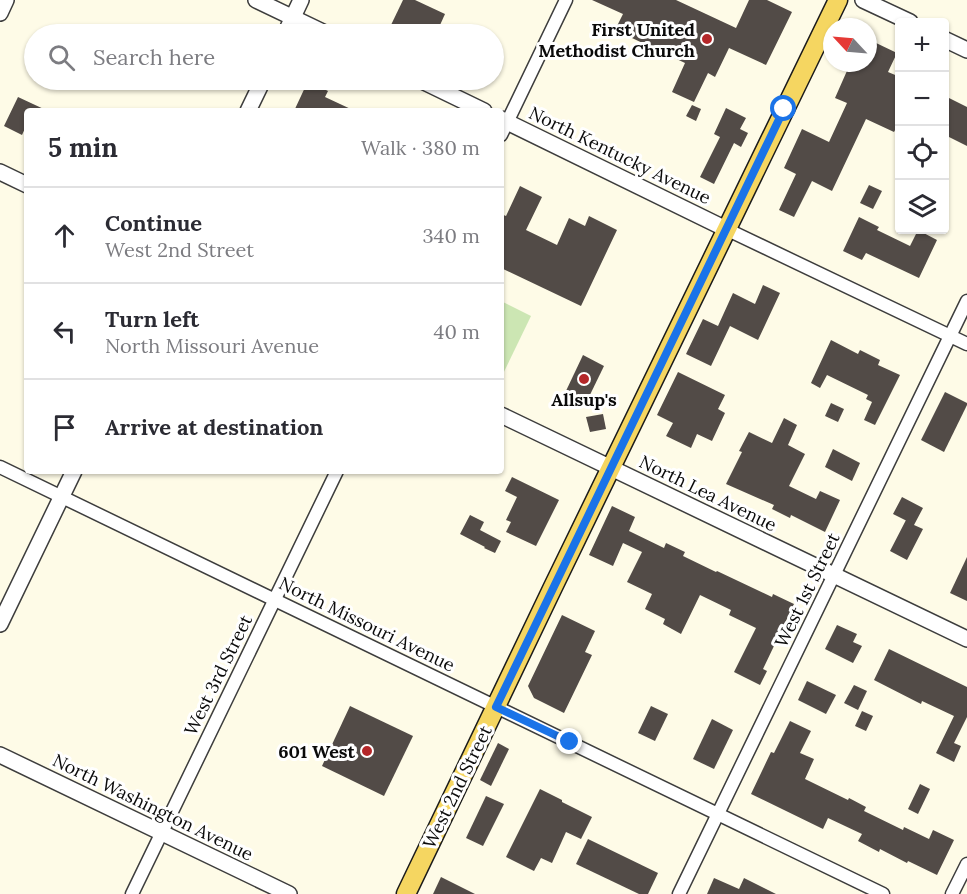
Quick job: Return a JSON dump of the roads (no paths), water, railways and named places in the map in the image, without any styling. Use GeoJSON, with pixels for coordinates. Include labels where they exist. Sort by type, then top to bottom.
{"type":"FeatureCollection","features":[{"type":"Feature","properties":{"kind":"main road","name":"West 2nd Street"},"geometry":{"type":"LineString","coordinates":[[406,894],[838,0]]}},
{"type":"Feature","properties":{"kind":"street"},"geometry":{"type":"LineString","coordinates":[[0,13],[6,0]]}},
{"type":"Feature","properties":{"kind":"street"},"geometry":{"type":"LineString","coordinates":[[256,0],[306,24]]}},
{"type":"Feature","properties":{"kind":"street"},"geometry":{"type":"LineString","coordinates":[[290,24],[301,0]]}},
{"type":"Feature","properties":{"kind":"street"},"geometry":{"type":"LineString","coordinates":[[504,123],[566,0]]}},
{"type":"Feature","properties":{"kind":"street"},"geometry":{"type":"LineString","coordinates":[[863,0],[901,18]]}},
{"type":"Feature","properties":{"kind":"street"},"geometry":{"type":"LineString","coordinates":[[949,41],[967,50]]}},
{"type":"Feature","properties":{"kind":"street"},"geometry":{"type":"LineString","coordinates":[[249,108],[258,90]]}},
{"type":"Feature","properties":{"kind":"street"},"geometry":{"type":"LineString","coordinates":[[441,90],[478,108]]}},
{"type":"Feature","properties":{"kind":"street","name":"North Kentucky Avenue"},"geometry":{"type":"LineString","coordinates":[[504,125],[967,344]]}},
{"type":"Feature","properties":{"kind":"street"},"geometry":{"type":"LineString","coordinates":[[0,172],[24,184]]}},
{"type":"Feature","properties":{"kind":"street","name":"West 1st Street"},"geometry":{"type":"LineString","coordinates":[[679,894],[967,301]]}},
{"type":"Feature","properties":{"kind":"street","name":"North Lea Avenue"},"geometry":{"type":"LineString","coordinates":[[504,416],[967,639]]}},
{"type":"Feature","properties":{"kind":"street","name":"North Missouri Avenue"},"geometry":{"type":"LineString","coordinates":[[0,467],[883,894]]}},
{"type":"Feature","properties":{"kind":"street"},"geometry":{"type":"LineString","coordinates":[[0,624],[73,474]]}},
{"type":"Feature","properties":{"kind":"street","name":"West 3rd Street"},"geometry":{"type":"LineString","coordinates":[[132,894],[337,474]]}},
{"type":"Feature","properties":{"kind":"street","name":"North Washington Avenue"},"geometry":{"type":"LineString","coordinates":[[0,755],[289,894]]}},
{"type":"Feature","properties":{"kind":"street"},"geometry":{"type":"LineString","coordinates":[[952,894],[967,864]]}},
{"type":"Feature","properties":{"kind":"place","name":"First United Methodist Church"},"geometry":{"type":"Point","coordinates":[707,39]}},
{"type":"Feature","properties":{"kind":"place","name":"Allsup's"},"geometry":{"type":"Point","coordinates":[584,379]}},
{"type":"Feature","properties":{"kind":"place","name":"601 West"},"geometry":{"type":"Point","coordinates":[367,751]}}]}
